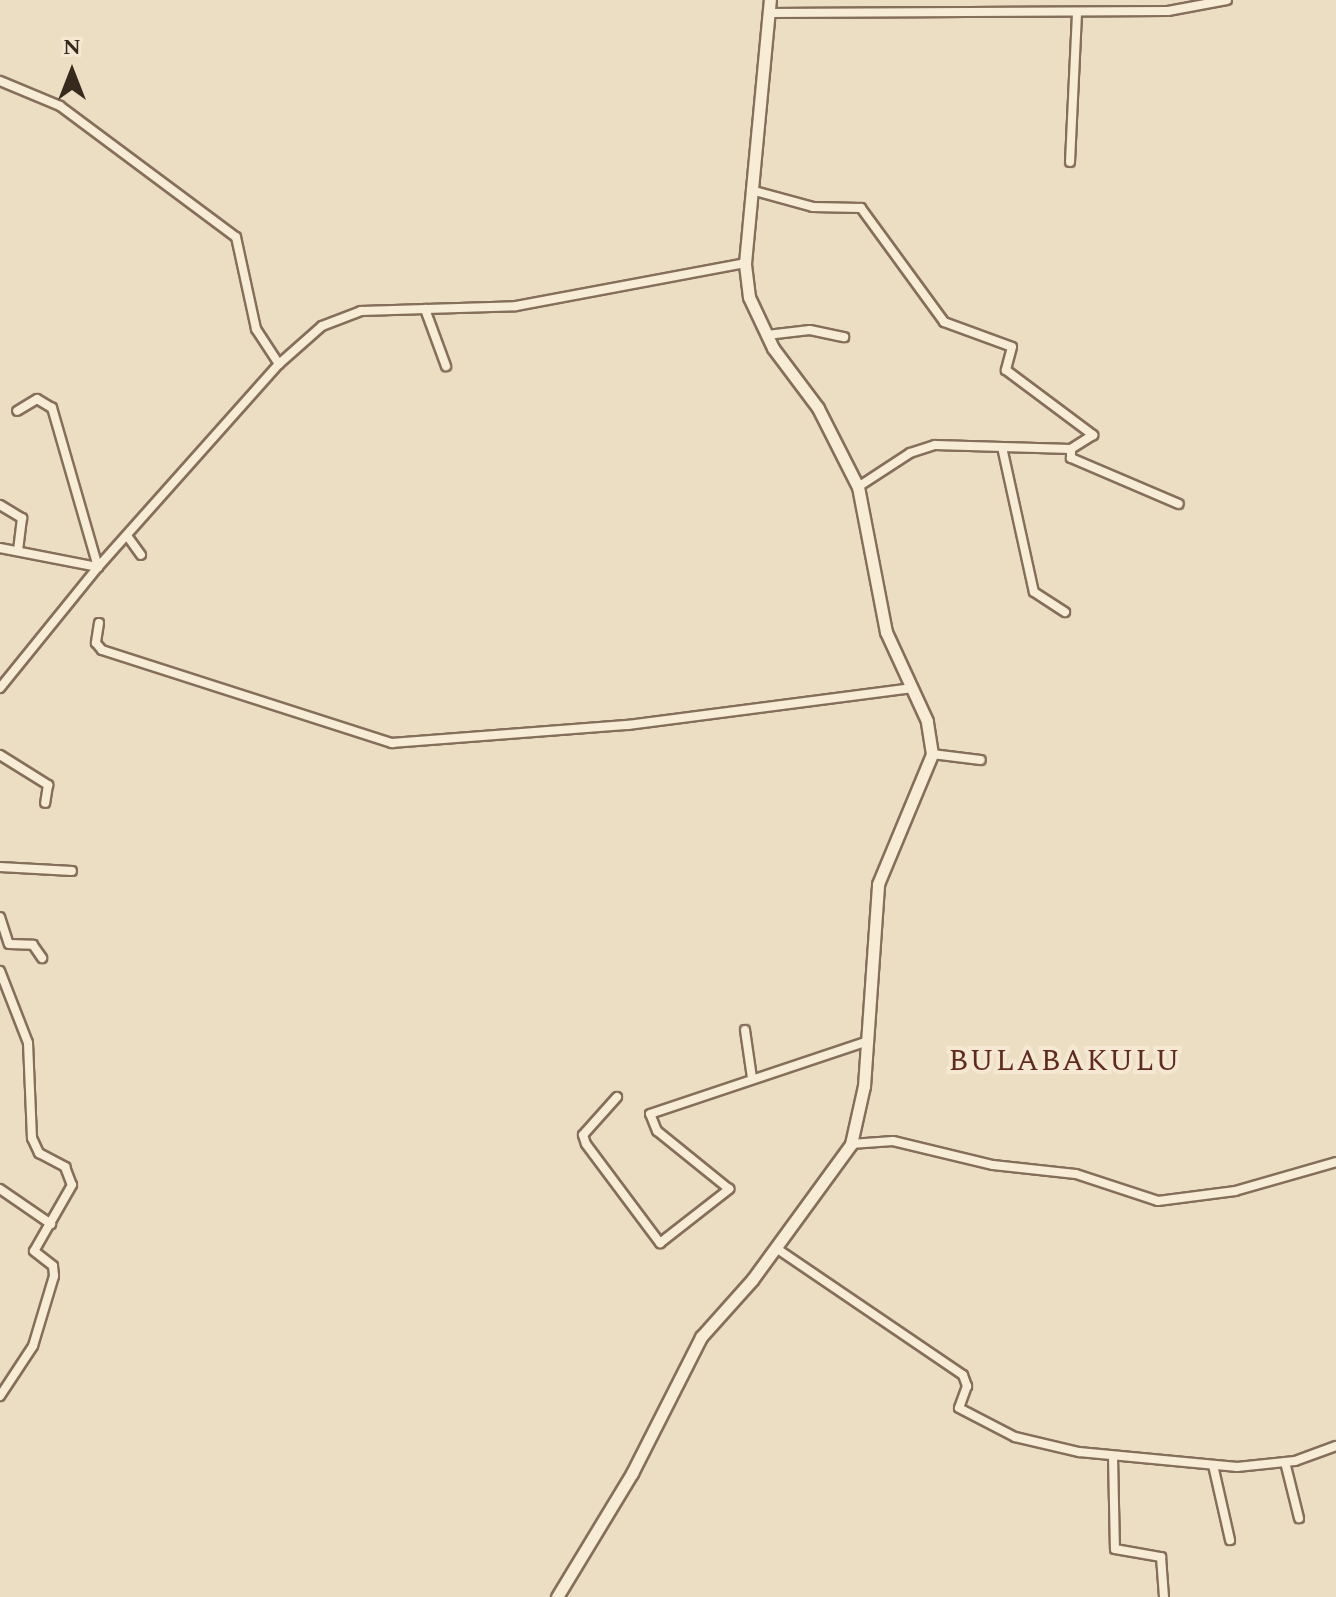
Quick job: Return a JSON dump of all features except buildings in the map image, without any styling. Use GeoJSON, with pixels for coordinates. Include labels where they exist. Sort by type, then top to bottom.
{"type":"FeatureCollection","features":[{"type":"Feature","properties":{"kind":"street"},"geometry":{"type":"LineString","coordinates":[[557,1597],[632,1473],[701,1337],[776,1248],[851,1144],[868,1041],[878,884],[932,754],[927,721],[886,632],[858,487],[818,408],[767,335],[749,297],[745,263],[770,0]]}},
{"type":"Feature","properties":{"kind":"street"},"geometry":{"type":"LineString","coordinates":[[769,13],[1168,11],[1227,0]]}},
{"type":"Feature","properties":{"kind":"street"},"geometry":{"type":"LineString","coordinates":[[1070,162],[1077,13]]}},
{"type":"Feature","properties":{"kind":"street"},"geometry":{"type":"LineString","coordinates":[[0,81],[60,106],[236,237],[256,329],[279,364]]}},
{"type":"Feature","properties":{"kind":"street"},"geometry":{"type":"LineString","coordinates":[[751,190],[813,207],[861,208],[944,322],[1012,347],[1006,370],[1094,436],[1071,449],[922,448],[858,487]]}},
{"type":"Feature","properties":{"kind":"street"},"geometry":{"type":"LineString","coordinates":[[0,688],[98,567],[128,537],[279,364],[346,314],[516,306],[745,263]]}},
{"type":"Feature","properties":{"kind":"street"},"geometry":{"type":"LineString","coordinates":[[425,309],[446,366]]}},
{"type":"Feature","properties":{"kind":"street"},"geometry":{"type":"LineString","coordinates":[[767,335],[810,330],[844,337]]}},
{"type":"Feature","properties":{"kind":"street"},"geometry":{"type":"LineString","coordinates":[[17,411],[37,399],[52,408],[98,567]]}},
{"type":"Feature","properties":{"kind":"street"},"geometry":{"type":"LineString","coordinates":[[1002,447],[1034,592],[1065,612]]}},
{"type":"Feature","properties":{"kind":"street"},"geometry":{"type":"LineString","coordinates":[[1071,449],[1071,458],[1179,504]]}},
{"type":"Feature","properties":{"kind":"street"},"geometry":{"type":"LineString","coordinates":[[0,505],[22,518],[18,549]]}},
{"type":"Feature","properties":{"kind":"street"},"geometry":{"type":"LineString","coordinates":[[128,537],[141,555]]}},
{"type":"Feature","properties":{"kind":"street"},"geometry":{"type":"LineString","coordinates":[[0,548],[18,549],[98,567]]}},
{"type":"Feature","properties":{"kind":"street"},"geometry":{"type":"LineString","coordinates":[[99,623],[102,650],[392,743],[628,725],[911,688]]}},
{"type":"Feature","properties":{"kind":"street"},"geometry":{"type":"LineString","coordinates":[[932,754],[981,760]]}},
{"type":"Feature","properties":{"kind":"street"},"geometry":{"type":"LineString","coordinates":[[0,755],[48,785],[45,803]]}},
{"type":"Feature","properties":{"kind":"street"},"geometry":{"type":"LineString","coordinates":[[0,867],[72,871]]}},
{"type":"Feature","properties":{"kind":"street"},"geometry":{"type":"LineString","coordinates":[[0,917],[9,944]]}},
{"type":"Feature","properties":{"kind":"street"},"geometry":{"type":"LineString","coordinates":[[0,953],[9,944],[33,945],[42,958]]}},
{"type":"Feature","properties":{"kind":"street"},"geometry":{"type":"LineString","coordinates":[[0,971],[28,1043],[32,1138],[39,1153],[71,1175],[51,1224],[34,1251],[53,1266],[54,1276],[33,1346],[0,1396]]}},
{"type":"Feature","properties":{"kind":"street"},"geometry":{"type":"LineString","coordinates":[[745,1030],[752,1078]]}},
{"type":"Feature","properties":{"kind":"street"},"geometry":{"type":"LineString","coordinates":[[617,1097],[583,1135],[586,1144],[660,1243],[729,1189],[657,1131],[650,1114],[868,1041]]}},
{"type":"Feature","properties":{"kind":"street"},"geometry":{"type":"LineString","coordinates":[[851,1144],[893,1141],[993,1165],[1076,1174],[1158,1201],[1235,1191],[1336,1162]]}},
{"type":"Feature","properties":{"kind":"street"},"geometry":{"type":"LineString","coordinates":[[0,1189],[51,1224]]}},
{"type":"Feature","properties":{"kind":"street"},"geometry":{"type":"LineString","coordinates":[[776,1248],[963,1375],[967,1386],[958,1405],[973,1418],[1041,1445],[1113,1456],[1213,1465],[1285,1462],[1336,1446]]}},
{"type":"Feature","properties":{"kind":"street"},"geometry":{"type":"LineString","coordinates":[[1113,1456],[1115,1549],[1161,1557],[1164,1597]]}},
{"type":"Feature","properties":{"kind":"street"},"geometry":{"type":"LineString","coordinates":[[1285,1462],[1299,1518]]}},
{"type":"Feature","properties":{"kind":"street"},"geometry":{"type":"LineString","coordinates":[[1213,1465],[1230,1540]]}},
{"type":"Feature","properties":{"kind":"district","name":"BULABAKULU"},"geometry":{"type":"Point","coordinates":[1065,1061]}}]}
